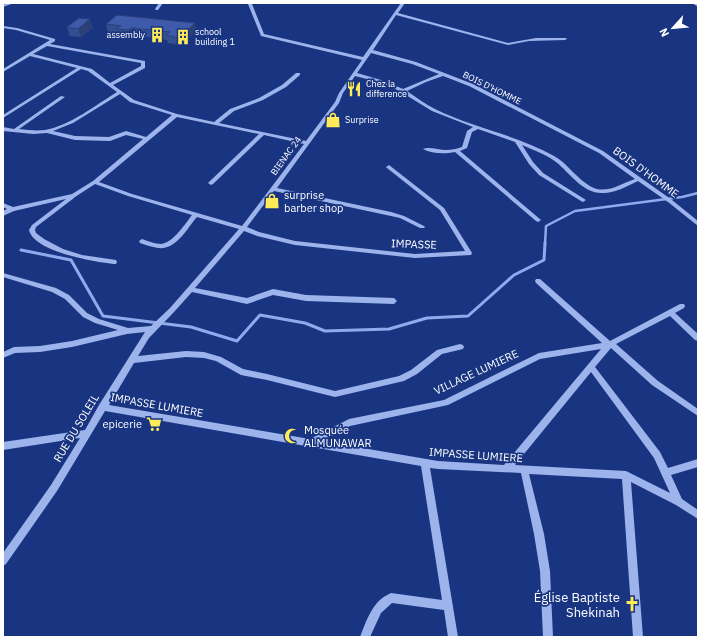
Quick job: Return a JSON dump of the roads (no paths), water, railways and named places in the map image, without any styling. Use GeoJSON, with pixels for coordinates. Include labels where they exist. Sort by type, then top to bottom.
{"type":"FeatureCollection","features":[{"type":"Feature","properties":{"kind":"street"},"geometry":{"type":"LineString","coordinates":[[3,6],[12,3]]}},
{"type":"Feature","properties":{"kind":"street"},"geometry":{"type":"LineString","coordinates":[[157,9],[161,3]]}},
{"type":"Feature","properties":{"kind":"street","name":"BIENAC 24"},"geometry":{"type":"LineString","coordinates":[[172,310],[243,228],[273,189],[337,102],[364,59],[403,3]]}},
{"type":"Feature","properties":{"kind":"street"},"geometry":{"type":"LineString","coordinates":[[694,3],[698,6]]}},
{"type":"Feature","properties":{"kind":"street"},"geometry":{"type":"LineString","coordinates":[[250,4],[262,35],[364,59]]}},
{"type":"Feature","properties":{"kind":"street"},"geometry":{"type":"LineString","coordinates":[[396,14],[508,44],[541,39],[565,40]]}},
{"type":"Feature","properties":{"kind":"street"},"geometry":{"type":"LineString","coordinates":[[3,27],[16,29],[54,40],[3,71]]}},
{"type":"Feature","properties":{"kind":"street"},"geometry":{"type":"LineString","coordinates":[[46,45],[143,62],[143,67],[110,85]]}},
{"type":"Feature","properties":{"kind":"street","name":"BOIS D'HOMME"},"geometry":{"type":"LineString","coordinates":[[370,51],[414,63],[471,85],[601,152],[670,201],[698,224]]}},
{"type":"Feature","properties":{"kind":"street"},"geometry":{"type":"LineString","coordinates":[[30,55],[90,70],[132,101],[176,115],[307,142]]}},
{"type":"Feature","properties":{"kind":"street"},"geometry":{"type":"LineString","coordinates":[[3,117],[80,68]]}},
{"type":"Feature","properties":{"kind":"street"},"geometry":{"type":"LineString","coordinates":[[216,123],[232,110],[261,99],[284,86],[298,74]]}},
{"type":"Feature","properties":{"kind":"street"},"geometry":{"type":"LineString","coordinates":[[354,74],[379,81],[403,91],[423,104],[477,127],[517,141],[557,159],[588,187],[597,191],[606,191],[639,179]]}},
{"type":"Feature","properties":{"kind":"street"},"geometry":{"type":"LineString","coordinates":[[403,91],[443,74]]}},
{"type":"Feature","properties":{"kind":"street"},"geometry":{"type":"LineString","coordinates":[[49,132],[71,122],[120,92]]}},
{"type":"Feature","properties":{"kind":"street"},"geometry":{"type":"LineString","coordinates":[[15,130],[63,97]]}},
{"type":"Feature","properties":{"kind":"street"},"geometry":{"type":"LineString","coordinates":[[114,262],[90,259],[75,255],[54,246],[33,234],[32,230],[34,226],[74,195],[95,182],[176,115]]}},
{"type":"Feature","properties":{"kind":"street"},"geometry":{"type":"LineString","coordinates":[[426,149],[442,152],[457,151],[464,148],[470,131],[477,127]]}},
{"type":"Feature","properties":{"kind":"street"},"geometry":{"type":"LineString","coordinates":[[3,129],[49,132],[74,138],[113,138],[126,133],[148,139]]}},
{"type":"Feature","properties":{"kind":"street"},"geometry":{"type":"LineString","coordinates":[[211,182],[263,133]]}},
{"type":"Feature","properties":{"kind":"street"},"geometry":{"type":"LineString","coordinates":[[517,141],[531,162],[542,174],[583,200]]}},
{"type":"Feature","properties":{"kind":"street"},"geometry":{"type":"LineString","coordinates":[[457,151],[538,220]]}},
{"type":"Feature","properties":{"kind":"street","name":"IMPASSE"},"geometry":{"type":"LineString","coordinates":[[243,228],[257,234],[295,243],[414,256],[469,254],[442,209],[389,167]]}},
{"type":"Feature","properties":{"kind":"street"},"geometry":{"type":"LineString","coordinates":[[95,182],[130,195],[243,228]]}},
{"type":"Feature","properties":{"kind":"street"},"geometry":{"type":"LineString","coordinates":[[273,189],[391,214],[402,217],[422,227]]}},
{"type":"Feature","properties":{"kind":"street"},"geometry":{"type":"LineString","coordinates":[[3,214],[12,209],[74,195]]}},
{"type":"Feature","properties":{"kind":"street"},"geometry":{"type":"LineString","coordinates":[[3,205],[12,209]]}},
{"type":"Feature","properties":{"kind":"street"},"geometry":{"type":"LineString","coordinates":[[142,241],[159,246],[166,245],[172,241],[196,214]]}},
{"type":"Feature","properties":{"kind":"street"},"geometry":{"type":"LineString","coordinates":[[3,275],[54,290],[67,297],[84,315],[97,322],[127,331]]}},
{"type":"Feature","properties":{"kind":"street"},"geometry":{"type":"LineString","coordinates":[[538,281],[655,383],[698,413]]}},
{"type":"Feature","properties":{"kind":"street"},"geometry":{"type":"LineString","coordinates":[[190,289],[247,301],[273,292],[306,298],[394,301]]}},
{"type":"Feature","properties":{"kind":"street","name":"VILLAGE LUMIERE"},"geometry":{"type":"LineString","coordinates":[[310,443],[349,423],[445,403],[538,356],[610,345],[682,306]]}},
{"type":"Feature","properties":{"kind":"street","name":"RUE DU SOLEIL"},"geometry":{"type":"LineString","coordinates":[[3,561],[54,488],[146,336],[172,310]]}},
{"type":"Feature","properties":{"kind":"street"},"geometry":{"type":"LineString","coordinates":[[670,312],[698,338]]}},
{"type":"Feature","properties":{"kind":"street"},"geometry":{"type":"LineString","coordinates":[[3,355],[14,350],[40,350],[127,331],[154,329]]}},
{"type":"Feature","properties":{"kind":"street","name":"VILLAGE LUMIERE"},"geometry":{"type":"LineString","coordinates":[[506,469],[610,345]]}},
{"type":"Feature","properties":{"kind":"street"},"geometry":{"type":"LineString","coordinates":[[131,360],[186,354],[204,355],[218,359],[241,372],[335,394],[401,378],[414,372],[440,352],[460,348]]}},
{"type":"Feature","properties":{"kind":"street"},"geometry":{"type":"LineString","coordinates":[[591,367],[657,455],[679,502]]}},
{"type":"Feature","properties":{"kind":"street","name":"IMPASSE LUMIERE"},"geometry":{"type":"LineString","coordinates":[[102,407],[438,465],[626,475],[679,502],[698,515]]}},
{"type":"Feature","properties":{"kind":"street"},"geometry":{"type":"LineString","coordinates":[[3,446],[86,433]]}},
{"type":"Feature","properties":{"kind":"street"},"geometry":{"type":"LineString","coordinates":[[425,463],[453,637]]}},
{"type":"Feature","properties":{"kind":"street"},"geometry":{"type":"LineString","coordinates":[[666,473],[698,463]]}},
{"type":"Feature","properties":{"kind":"street"},"geometry":{"type":"LineString","coordinates":[[524,470],[540,534],[545,571],[548,637]]}},
{"type":"Feature","properties":{"kind":"street"},"geometry":{"type":"LineString","coordinates":[[626,475],[638,637]]}},
{"type":"Feature","properties":{"kind":"street"},"geometry":{"type":"LineString","coordinates":[[366,637],[377,610],[391,598],[448,606]]}},
{"type":"Feature","properties":{"kind":"waterway"},"geometry":{"type":"LineString","coordinates":[[545,244],[546,226],[575,211],[682,197],[698,193]]}},
{"type":"Feature","properties":{"kind":"waterway"},"geometry":{"type":"LineString","coordinates":[[21,250],[71,260],[103,316],[191,327],[237,341],[260,315],[305,323],[325,331],[389,329],[427,318],[468,316],[514,275],[544,260],[545,243]]}},
{"type":"Feature","properties":{"kind":"place","name":"assembly"},"geometry":{"type":"Point","coordinates":[157,35]}},
{"type":"Feature","properties":{"kind":"place","name":"school building 1"},"geometry":{"type":"Point","coordinates":[183,37]}},
{"type":"Feature","properties":{"kind":"place","name":"Chez la difference"},"geometry":{"type":"Point","coordinates":[354,89]}},
{"type":"Feature","properties":{"kind":"place","name":"Surprise"},"geometry":{"type":"Point","coordinates":[333,120]}},
{"type":"Feature","properties":{"kind":"place","name":"surprise barber shop"},"geometry":{"type":"Point","coordinates":[272,201]}},
{"type":"Feature","properties":{"kind":"place","name":"epicerie"},"geometry":{"type":"Point","coordinates":[154,424]}},
{"type":"Feature","properties":{"kind":"place","name":"Mosquée ALMUNAWAR"},"geometry":{"type":"Point","coordinates":[292,436]}},
{"type":"Feature","properties":{"kind":"place","name":"Église Baptiste Shekinah"},"geometry":{"type":"Point","coordinates":[632,604]}}]}
